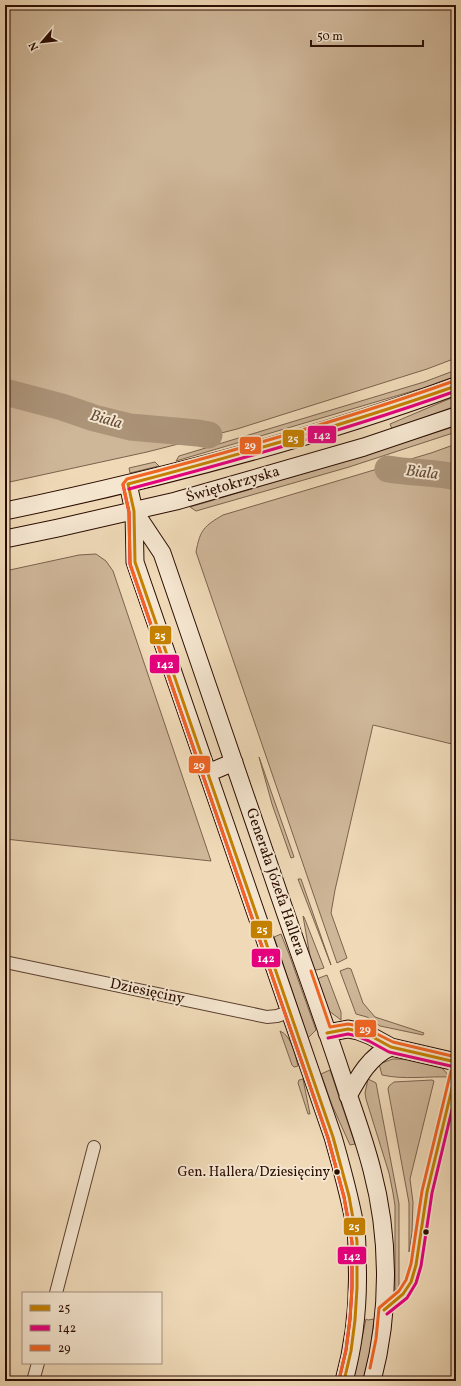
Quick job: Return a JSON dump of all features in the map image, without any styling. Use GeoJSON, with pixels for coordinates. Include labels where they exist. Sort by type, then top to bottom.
{"type":"FeatureCollection","features":[{"type":"Feature","properties":{"kind":"main road","name":"Świętokrzyska"},"geometry":{"type":"LineString","coordinates":[[5,511],[128,484],[298,439],[405,405],[456,386]]}},
{"type":"Feature","properties":{"kind":"main road","name":"Świętokrzyska"},"geometry":{"type":"LineString","coordinates":[[5,539],[176,501],[350,452],[456,416]]}},
{"type":"Feature","properties":{"kind":"main road","name":"Generała Józefa Hallera"},"geometry":{"type":"LineString","coordinates":[[128,484],[134,511],[135,562],[333,1137],[346,1182],[356,1234],[358,1276],[357,1310],[354,1334],[344,1381]]}},
{"type":"Feature","properties":{"kind":"main road","name":"Generała Józefa Hallera"},"geometry":{"type":"LineString","coordinates":[[134,511],[162,553],[327,1033],[373,1172],[380,1206],[384,1244],[385,1277],[381,1340],[372,1381]]}},
{"type":"Feature","properties":{"kind":"main road"},"geometry":{"type":"LineString","coordinates":[[208,773],[234,762]]}},
{"type":"Feature","properties":{"kind":"main road"},"geometry":{"type":"LineString","coordinates":[[327,1033],[348,1029],[358,1031],[372,1036],[391,1047],[456,1062]]}},
{"type":"Feature","properties":{"kind":"main road"},"geometry":{"type":"LineString","coordinates":[[348,1096],[357,1079],[371,1061],[383,1051],[391,1047]]}},
{"type":"Feature","properties":{"kind":"main road"},"geometry":{"type":"LineString","coordinates":[[357,1310],[384,1310]]}},
{"type":"Feature","properties":{"kind":"street","name":"Dziesięciny"},"geometry":{"type":"LineString","coordinates":[[5,962],[267,1017],[290,1012]]}},
{"type":"Feature","properties":{"kind":"street"},"geometry":{"type":"LineString","coordinates":[[56,1292],[94,1147]]}},
{"type":"Feature","properties":{"kind":"street"},"geometry":{"type":"LineString","coordinates":[[33,1381],[38,1364]]}},
{"type":"Feature","properties":{"kind":"shaded area"},"geometry":{"type":"Polygon","coordinates":[[[5,5],[456,5],[456,358],[427,369],[237,429],[147,452],[5,483],[5,5]]]}},
{"type":"Feature","properties":{"kind":"shaded area"},"geometry":{"type":"Polygon","coordinates":[[[456,370],[456,376],[423,388],[176,461],[179,456],[424,382],[456,370]]]}},
{"type":"Feature","properties":{"kind":"shaded area"},"geometry":{"type":"Polygon","coordinates":[[[456,396],[456,406],[392,429],[390,424],[456,396]]]}},
{"type":"Feature","properties":{"kind":"shaded area"},"geometry":{"type":"Polygon","coordinates":[[[456,426],[456,432],[349,467],[196,511],[190,507],[346,461],[456,426]]]}},
{"type":"Feature","properties":{"kind":"shaded area"},"geometry":{"type":"Polygon","coordinates":[[[456,444],[456,745],[373,725],[331,913],[347,958],[337,963],[196,552],[199,538],[204,529],[211,522],[223,515],[431,453],[456,444]]]}},
{"type":"Feature","properties":{"kind":"shaded area"},"geometry":{"type":"Polygon","coordinates":[[[155,462],[159,466],[130,473],[129,468],[155,462]]]}},
{"type":"Feature","properties":{"kind":"shaded area"},"geometry":{"type":"Polygon","coordinates":[[[96,554],[106,561],[113,571],[211,861],[5,839],[5,571],[79,555],[96,554]]]}},
{"type":"Feature","properties":{"kind":"shaded area"},"geometry":{"type":"Polygon","coordinates":[[[259,757],[294,857],[291,858],[272,804],[259,757]]]}},
{"type":"Feature","properties":{"kind":"shaded area"},"geometry":{"type":"Polygon","coordinates":[[[298,879],[301,879],[331,965],[298,879]]]}},
{"type":"Feature","properties":{"kind":"shaded area"},"geometry":{"type":"Polygon","coordinates":[[[303,916],[324,968],[317,970],[314,969],[310,956],[303,916]]]}},
{"type":"Feature","properties":{"kind":"shaded area"},"geometry":{"type":"Polygon","coordinates":[[[281,934],[316,1030],[308,1038],[274,937],[281,934]]]}},
{"type":"Feature","properties":{"kind":"shaded area"},"geometry":{"type":"Polygon","coordinates":[[[348,968],[351,969],[363,1003],[375,1017],[424,1033],[423,1035],[380,1026],[367,1017],[356,1014],[340,971],[348,968]]]}},
{"type":"Feature","properties":{"kind":"shaded area"},"geometry":{"type":"Polygon","coordinates":[[[327,975],[341,1012],[341,1020],[329,1011],[318,980],[319,978],[327,975]]]}},
{"type":"Feature","properties":{"kind":"shaded area"},"geometry":{"type":"Polygon","coordinates":[[[280,1031],[284,1033],[290,1041],[298,1066],[294,1067],[292,1065],[280,1031]]]}},
{"type":"Feature","properties":{"kind":"shaded area"},"geometry":{"type":"Polygon","coordinates":[[[393,1059],[406,1059],[442,1068],[450,1077],[407,1078],[382,1075],[379,1064],[393,1059]]]}},
{"type":"Feature","properties":{"kind":"shaded area"},"geometry":{"type":"Polygon","coordinates":[[[330,1070],[355,1144],[350,1145],[332,1105],[321,1074],[330,1070]]]}},
{"type":"Feature","properties":{"kind":"shaded area"},"geometry":{"type":"Polygon","coordinates":[[[303,1079],[310,1114],[308,1114],[298,1083],[299,1080],[303,1079]]]}},
{"type":"Feature","properties":{"kind":"shaded area"},"geometry":{"type":"Polygon","coordinates":[[[368,1079],[376,1083],[399,1204],[399,1287],[395,1291],[395,1206],[389,1173],[366,1099],[365,1093],[368,1079]]]}},
{"type":"Feature","properties":{"kind":"shaded area"},"geometry":{"type":"Polygon","coordinates":[[[434,1081],[410,1179],[413,1202],[412,1232],[409,1252],[409,1203],[388,1089],[394,1082],[434,1081]]]}},
{"type":"Feature","properties":{"kind":"shaded area"},"geometry":{"type":"Polygon","coordinates":[[[366,1319],[374,1319],[370,1353],[363,1381],[353,1381],[366,1319]]]}},
{"type":"Feature","properties":{"kind":"waterway","name":"Biala"},"geometry":{"type":"LineString","coordinates":[[5,392],[130,427],[209,435]]}},
{"type":"Feature","properties":{"kind":"waterway","name":"Biala"},"geometry":{"type":"LineString","coordinates":[[388,469],[456,477]]}},
{"type":"Feature","properties":{"kind":"transit line","name":"29"},"geometry":{"type":"LineString","coordinates":[[339,1380],[346,1350],[352,1288],[352,1242],[344,1197],[328,1138],[130,564],[129,512],[123,484],[127,479],[292,433],[454,381]]}},
{"type":"Feature","properties":{"kind":"transit line","name":"25"},"geometry":{"type":"LineString","coordinates":[[128,484],[293,438],[456,386]]}},
{"type":"Feature","properties":{"kind":"transit line","name":"142"},"geometry":{"type":"LineString","coordinates":[[129,489],[294,443],[456,391]]}},
{"type":"Feature","properties":{"kind":"transit line","name":"25"},"geometry":{"type":"LineString","coordinates":[[128,484],[134,511],[135,562],[333,1137],[349,1196],[357,1241],[357,1288],[351,1351],[344,1381]]}},
{"type":"Feature","properties":{"kind":"transit line","name":"142"},"geometry":{"type":"LineString","coordinates":[[123,485],[129,512],[130,564],[328,1138],[344,1197],[352,1242],[352,1288],[346,1350],[339,1380]]}},
{"type":"Feature","properties":{"kind":"transit line","name":"29"},"geometry":{"type":"LineString","coordinates":[[311,971],[330,1027],[348,1024],[359,1026],[393,1042],[456,1057]]}},
{"type":"Feature","properties":{"kind":"transit line","name":"25"},"geometry":{"type":"LineString","coordinates":[[327,1033],[348,1029],[358,1031],[391,1047],[456,1062]]}},
{"type":"Feature","properties":{"kind":"transit line","name":"142"},"geometry":{"type":"LineString","coordinates":[[328,1038],[348,1034],[357,1036],[389,1052],[455,1067]]}},
{"type":"Feature","properties":{"kind":"transit line","name":"29"},"geometry":{"type":"LineString","coordinates":[[370,1368],[376,1339],[379,1308],[399,1291],[406,1280],[411,1264],[422,1191],[451,1071]]}},
{"type":"Feature","properties":{"kind":"transit line","name":"25"},"geometry":{"type":"LineString","coordinates":[[384,1310],[403,1294],[411,1282],[416,1265],[427,1192],[456,1072]]}},
{"type":"Feature","properties":{"kind":"transit line","name":"142"},"geometry":{"type":"LineString","coordinates":[[387,1314],[407,1298],[416,1283],[421,1266],[432,1193],[456,1093]]}},
{"type":"Feature","properties":{"kind":"place","name":"Gen. Hallera/Dziesięciny"},"geometry":{"type":"Point","coordinates":[337,1172]}}]}
